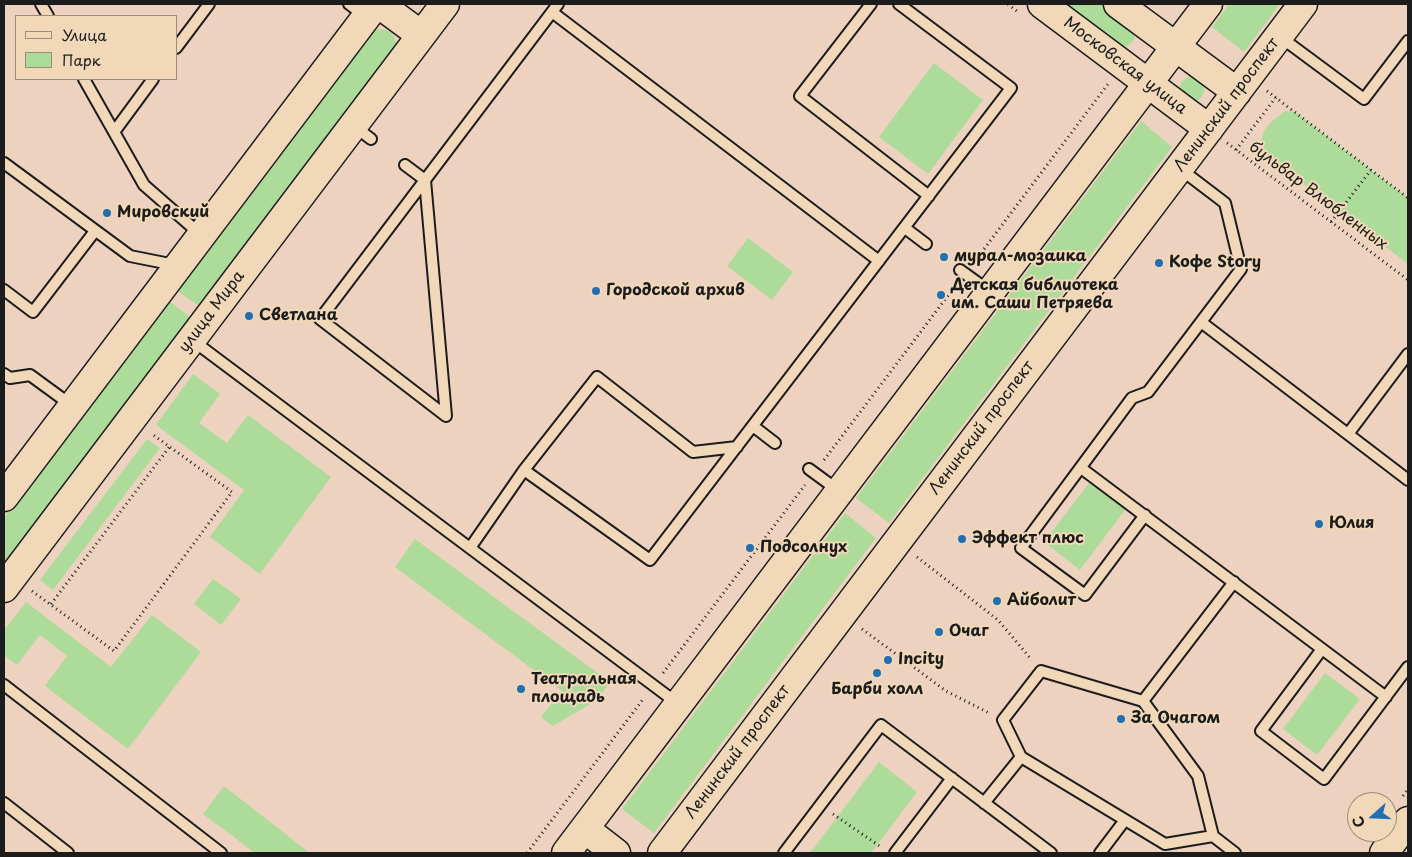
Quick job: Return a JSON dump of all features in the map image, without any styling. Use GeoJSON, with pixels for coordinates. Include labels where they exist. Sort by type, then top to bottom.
{"type":"FeatureCollection","features":[{"type":"Feature","properties":{"kind":"main road","name":"улица Мира"},"geometry":{"type":"LineString","coordinates":[[16,588],[191,340],[362,132],[421,35],[445,4]]}},
{"type":"Feature","properties":{"kind":"main road","name":"Московская улица"},"geometry":{"type":"LineString","coordinates":[[1042,4],[1218,136]]}},
{"type":"Feature","properties":{"kind":"main road"},"geometry":{"type":"LineString","coordinates":[[1118,4],[1237,92]]}},
{"type":"Feature","properties":{"kind":"main road"},"geometry":{"type":"LineString","coordinates":[[566,853],[1208,4]]}},
{"type":"Feature","properties":{"kind":"main road","name":"Ленинский проспект"},"geometry":{"type":"LineString","coordinates":[[662,853],[1179,168],[1218,136],[1237,92],[1303,4]]}},
{"type":"Feature","properties":{"kind":"main road"},"geometry":{"type":"LineString","coordinates":[[4,497],[202,235],[368,7],[421,35]]}},
{"type":"Feature","properties":{"kind":"main road"},"geometry":{"type":"LineString","coordinates":[[1384,853],[1408,821]]}},
{"type":"Feature","properties":{"kind":"main road"},"geometry":{"type":"LineString","coordinates":[[584,829],[616,853]]}},
{"type":"Feature","properties":{"kind":"lane"},"geometry":{"type":"LineString","coordinates":[[41,4],[47,15]]}},
{"type":"Feature","properties":{"kind":"lane"},"geometry":{"type":"LineString","coordinates":[[178,45],[209,4]]}},
{"type":"Feature","properties":{"kind":"lane"},"geometry":{"type":"LineString","coordinates":[[871,4],[800,96],[929,196]]}},
{"type":"Feature","properties":{"kind":"lane"},"geometry":{"type":"LineString","coordinates":[[524,470],[650,560],[1011,88],[899,4]]}},
{"type":"Feature","properties":{"kind":"lane"},"geometry":{"type":"LineString","coordinates":[[405,165],[425,180],[446,416],[320,319],[425,180],[555,8],[879,261]]}},
{"type":"Feature","properties":{"kind":"lane"},"geometry":{"type":"LineString","coordinates":[[1279,36],[1364,99],[1408,42]]}},
{"type":"Feature","properties":{"kind":"lane"},"geometry":{"type":"LineString","coordinates":[[85,80],[144,185],[202,235]]}},
{"type":"Feature","properties":{"kind":"lane"},"geometry":{"type":"LineString","coordinates":[[114,132],[153,80]]}},
{"type":"Feature","properties":{"kind":"lane"},"geometry":{"type":"LineString","coordinates":[[4,163],[130,256],[178,266]]}},
{"type":"Feature","properties":{"kind":"lane"},"geometry":{"type":"LineString","coordinates":[[1145,516],[1085,595],[1022,548],[1132,398],[1148,392],[1240,269],[1225,203],[1179,168]]}},
{"type":"Feature","properties":{"kind":"lane"},"geometry":{"type":"LineString","coordinates":[[905,228],[926,244]]}},
{"type":"Feature","properties":{"kind":"lane"},"geometry":{"type":"LineString","coordinates":[[4,290],[33,312],[95,231]]}},
{"type":"Feature","properties":{"kind":"lane"},"geometry":{"type":"LineString","coordinates":[[960,270],[990,292]]}},
{"type":"Feature","properties":{"kind":"lane"},"geometry":{"type":"LineString","coordinates":[[1201,322],[1408,480]]}},
{"type":"Feature","properties":{"kind":"lane"},"geometry":{"type":"LineString","coordinates":[[191,340],[679,704]]}},
{"type":"Feature","properties":{"kind":"lane"},"geometry":{"type":"LineString","coordinates":[[1348,434],[1408,354]]}},
{"type":"Feature","properties":{"kind":"lane"},"geometry":{"type":"LineString","coordinates":[[4,374],[10,378],[30,374],[72,406]]}},
{"type":"Feature","properties":{"kind":"lane"},"geometry":{"type":"LineString","coordinates":[[470,548],[524,470],[597,377],[693,452],[737,447]]}},
{"type":"Feature","properties":{"kind":"lane"},"geometry":{"type":"LineString","coordinates":[[753,426],[775,443]]}},
{"type":"Feature","properties":{"kind":"lane"},"geometry":{"type":"LineString","coordinates":[[1081,468],[1386,697]]}},
{"type":"Feature","properties":{"kind":"lane"},"geometry":{"type":"LineString","coordinates":[[809,469],[839,492]]}},
{"type":"Feature","properties":{"kind":"lane"},"geometry":{"type":"LineString","coordinates":[[1143,701],[1234,582]]}},
{"type":"Feature","properties":{"kind":"lane"},"geometry":{"type":"LineString","coordinates":[[1322,649],[1261,731],[1324,779],[1408,667]]}},
{"type":"Feature","properties":{"kind":"lane"},"geometry":{"type":"LineString","coordinates":[[1213,836],[1165,844],[1021,757],[1003,720],[1041,671],[1143,701],[1198,776],[1213,836],[1236,853]]}},
{"type":"Feature","properties":{"kind":"lane"},"geometry":{"type":"LineString","coordinates":[[4,685],[222,853]]}},
{"type":"Feature","properties":{"kind":"lane"},"geometry":{"type":"LineString","coordinates":[[784,853],[881,724],[1051,853]]}},
{"type":"Feature","properties":{"kind":"lane"},"geometry":{"type":"LineString","coordinates":[[984,803],[1021,757]]}},
{"type":"Feature","properties":{"kind":"lane"},"geometry":{"type":"LineString","coordinates":[[895,853],[952,778]]}},
{"type":"Feature","properties":{"kind":"lane"},"geometry":{"type":"LineString","coordinates":[[4,804],[68,853]]}},
{"type":"Feature","properties":{"kind":"lane"},"geometry":{"type":"LineString","coordinates":[[1100,853],[1125,820]]}},
{"type":"Feature","properties":{"kind":"path"},"geometry":{"type":"LineString","coordinates":[[1266,90],[1408,198]]}},
{"type":"Feature","properties":{"kind":"path"},"geometry":{"type":"LineString","coordinates":[[1236,150],[1276,97]]}},
{"type":"Feature","properties":{"kind":"path","name":"бульвар Влюбленных"},"geometry":{"type":"LineString","coordinates":[[1218,136],[1408,280]]}},
{"type":"Feature","properties":{"kind":"path"},"geometry":{"type":"LineString","coordinates":[[1331,222],[1371,170]]}},
{"type":"Feature","properties":{"kind":"path"},"geometry":{"type":"LineString","coordinates":[[16,588],[51,604],[114,651],[232,492],[150,432]]}},
{"type":"Feature","properties":{"kind":"path"},"geometry":{"type":"LineString","coordinates":[[51,604],[170,446]]}},
{"type":"Feature","properties":{"kind":"path"},"geometry":{"type":"LineString","coordinates":[[915,555],[998,620],[1041,671]]}},
{"type":"Feature","properties":{"kind":"path"},"geometry":{"type":"LineString","coordinates":[[842,614],[946,691],[1003,720]]}},
{"type":"Feature","properties":{"kind":"path"},"geometry":{"type":"LineString","coordinates":[[820,805],[882,848]]}},
{"type":"Feature","properties":{"kind":"green space"},"geometry":{"type":"Polygon","coordinates":[[[1061,4],[1101,4],[1132,28],[1135,34],[1134,40],[1123,47],[1061,4]]]}},
{"type":"Feature","properties":{"kind":"green space"},"geometry":{"type":"Polygon","coordinates":[[[1229,4],[1280,4],[1244,52],[1212,27],[1229,4]]]}},
{"type":"Feature","properties":{"kind":"green space"},"geometry":{"type":"Polygon","coordinates":[[[377,29],[391,32],[395,37],[397,45],[202,308],[176,290],[371,32],[377,29]]]}},
{"type":"Feature","properties":{"kind":"green space"},"geometry":{"type":"Polygon","coordinates":[[[934,63],[983,100],[928,174],[879,137],[934,63]]]}},
{"type":"Feature","properties":{"kind":"green space"},"geometry":{"type":"Polygon","coordinates":[[[1191,76],[1200,80],[1204,88],[1203,96],[1195,102],[1179,90],[1183,81],[1191,76]]]}},
{"type":"Feature","properties":{"kind":"green space"},"geometry":{"type":"Polygon","coordinates":[[[1285,111],[1295,112],[1408,198],[1408,264],[1272,160],[1262,145],[1262,139],[1267,127],[1285,111]]]}},
{"type":"Feature","properties":{"kind":"green space"},"geometry":{"type":"Polygon","coordinates":[[[1141,121],[1172,147],[889,523],[856,498],[1141,121]]]}},
{"type":"Feature","properties":{"kind":"green space"},"geometry":{"type":"Polygon","coordinates":[[[748,238],[793,272],[772,300],[727,266],[748,238]]]}},
{"type":"Feature","properties":{"kind":"green space"},"geometry":{"type":"Polygon","coordinates":[[[168,300],[194,320],[4,570],[4,517],[168,300]]]}},
{"type":"Feature","properties":{"kind":"green space"},"geometry":{"type":"Polygon","coordinates":[[[193,374],[220,394],[199,423],[227,443],[248,415],[331,477],[260,574],[210,537],[244,490],[156,425],[193,374]]]}},
{"type":"Feature","properties":{"kind":"green space"},"geometry":{"type":"Polygon","coordinates":[[[147,439],[160,448],[53,590],[40,580],[147,439]]]}},
{"type":"Feature","properties":{"kind":"green space"},"geometry":{"type":"Polygon","coordinates":[[[1089,483],[1125,510],[1080,570],[1044,542],[1089,483]]]}},
{"type":"Feature","properties":{"kind":"green space"},"geometry":{"type":"Polygon","coordinates":[[[845,513],[876,538],[654,833],[622,809],[845,513]]]}},
{"type":"Feature","properties":{"kind":"green space"},"geometry":{"type":"Polygon","coordinates":[[[415,539],[610,682],[597,700],[553,726],[541,717],[562,691],[395,567],[415,539]]]}},
{"type":"Feature","properties":{"kind":"green space"},"geometry":{"type":"Polygon","coordinates":[[[213,579],[241,599],[221,625],[194,604],[213,579]]]}},
{"type":"Feature","properties":{"kind":"green space"},"geometry":{"type":"Polygon","coordinates":[[[26,602],[111,667],[152,615],[201,652],[128,749],[45,686],[67,656],[40,635],[17,665],[4,655],[4,630],[26,602]]]}},
{"type":"Feature","properties":{"kind":"green space"},"geometry":{"type":"Polygon","coordinates":[[[1325,673],[1360,699],[1317,755],[1283,729],[1325,673]]]}},
{"type":"Feature","properties":{"kind":"green space"},"geometry":{"type":"Polygon","coordinates":[[[879,762],[917,792],[871,853],[810,853],[879,762]]]}},
{"type":"Feature","properties":{"kind":"green space"},"geometry":{"type":"Polygon","coordinates":[[[224,786],[310,853],[255,853],[203,814],[224,786]]]}},
{"type":"Feature","properties":{"kind":"place","name":"Мировский"},"geometry":{"type":"Point","coordinates":[107,213]}},
{"type":"Feature","properties":{"kind":"place","name":"мурал-мозаика"},"geometry":{"type":"Point","coordinates":[944,257]}},
{"type":"Feature","properties":{"kind":"place","name":"Кофе Story"},"geometry":{"type":"Point","coordinates":[1159,263]}},
{"type":"Feature","properties":{"kind":"place","name":"Городской архив"},"geometry":{"type":"Point","coordinates":[596,291]}},
{"type":"Feature","properties":{"kind":"place","name":"Детская библиотека им. Саши Петряева"},"geometry":{"type":"Point","coordinates":[941,295]}},
{"type":"Feature","properties":{"kind":"place","name":"Светлана"},"geometry":{"type":"Point","coordinates":[249,316]}},
{"type":"Feature","properties":{"kind":"place","name":"Юлия"},"geometry":{"type":"Point","coordinates":[1319,524]}},
{"type":"Feature","properties":{"kind":"place","name":"Эффект плюс"},"geometry":{"type":"Point","coordinates":[962,539]}},
{"type":"Feature","properties":{"kind":"place","name":"Подсолнух"},"geometry":{"type":"Point","coordinates":[750,548]}},
{"type":"Feature","properties":{"kind":"place","name":"Айболит"},"geometry":{"type":"Point","coordinates":[997,601]}},
{"type":"Feature","properties":{"kind":"place","name":"Очаг"},"geometry":{"type":"Point","coordinates":[939,632]}},
{"type":"Feature","properties":{"kind":"place","name":"Incity"},"geometry":{"type":"Point","coordinates":[888,660]}},
{"type":"Feature","properties":{"kind":"place","name":"Барби холл"},"geometry":{"type":"Point","coordinates":[877,673]}},
{"type":"Feature","properties":{"kind":"place","name":"Театральная площадь"},"geometry":{"type":"Point","coordinates":[521,689]}},
{"type":"Feature","properties":{"kind":"place","name":"За Очагом"},"geometry":{"type":"Point","coordinates":[1121,719]}}]}
